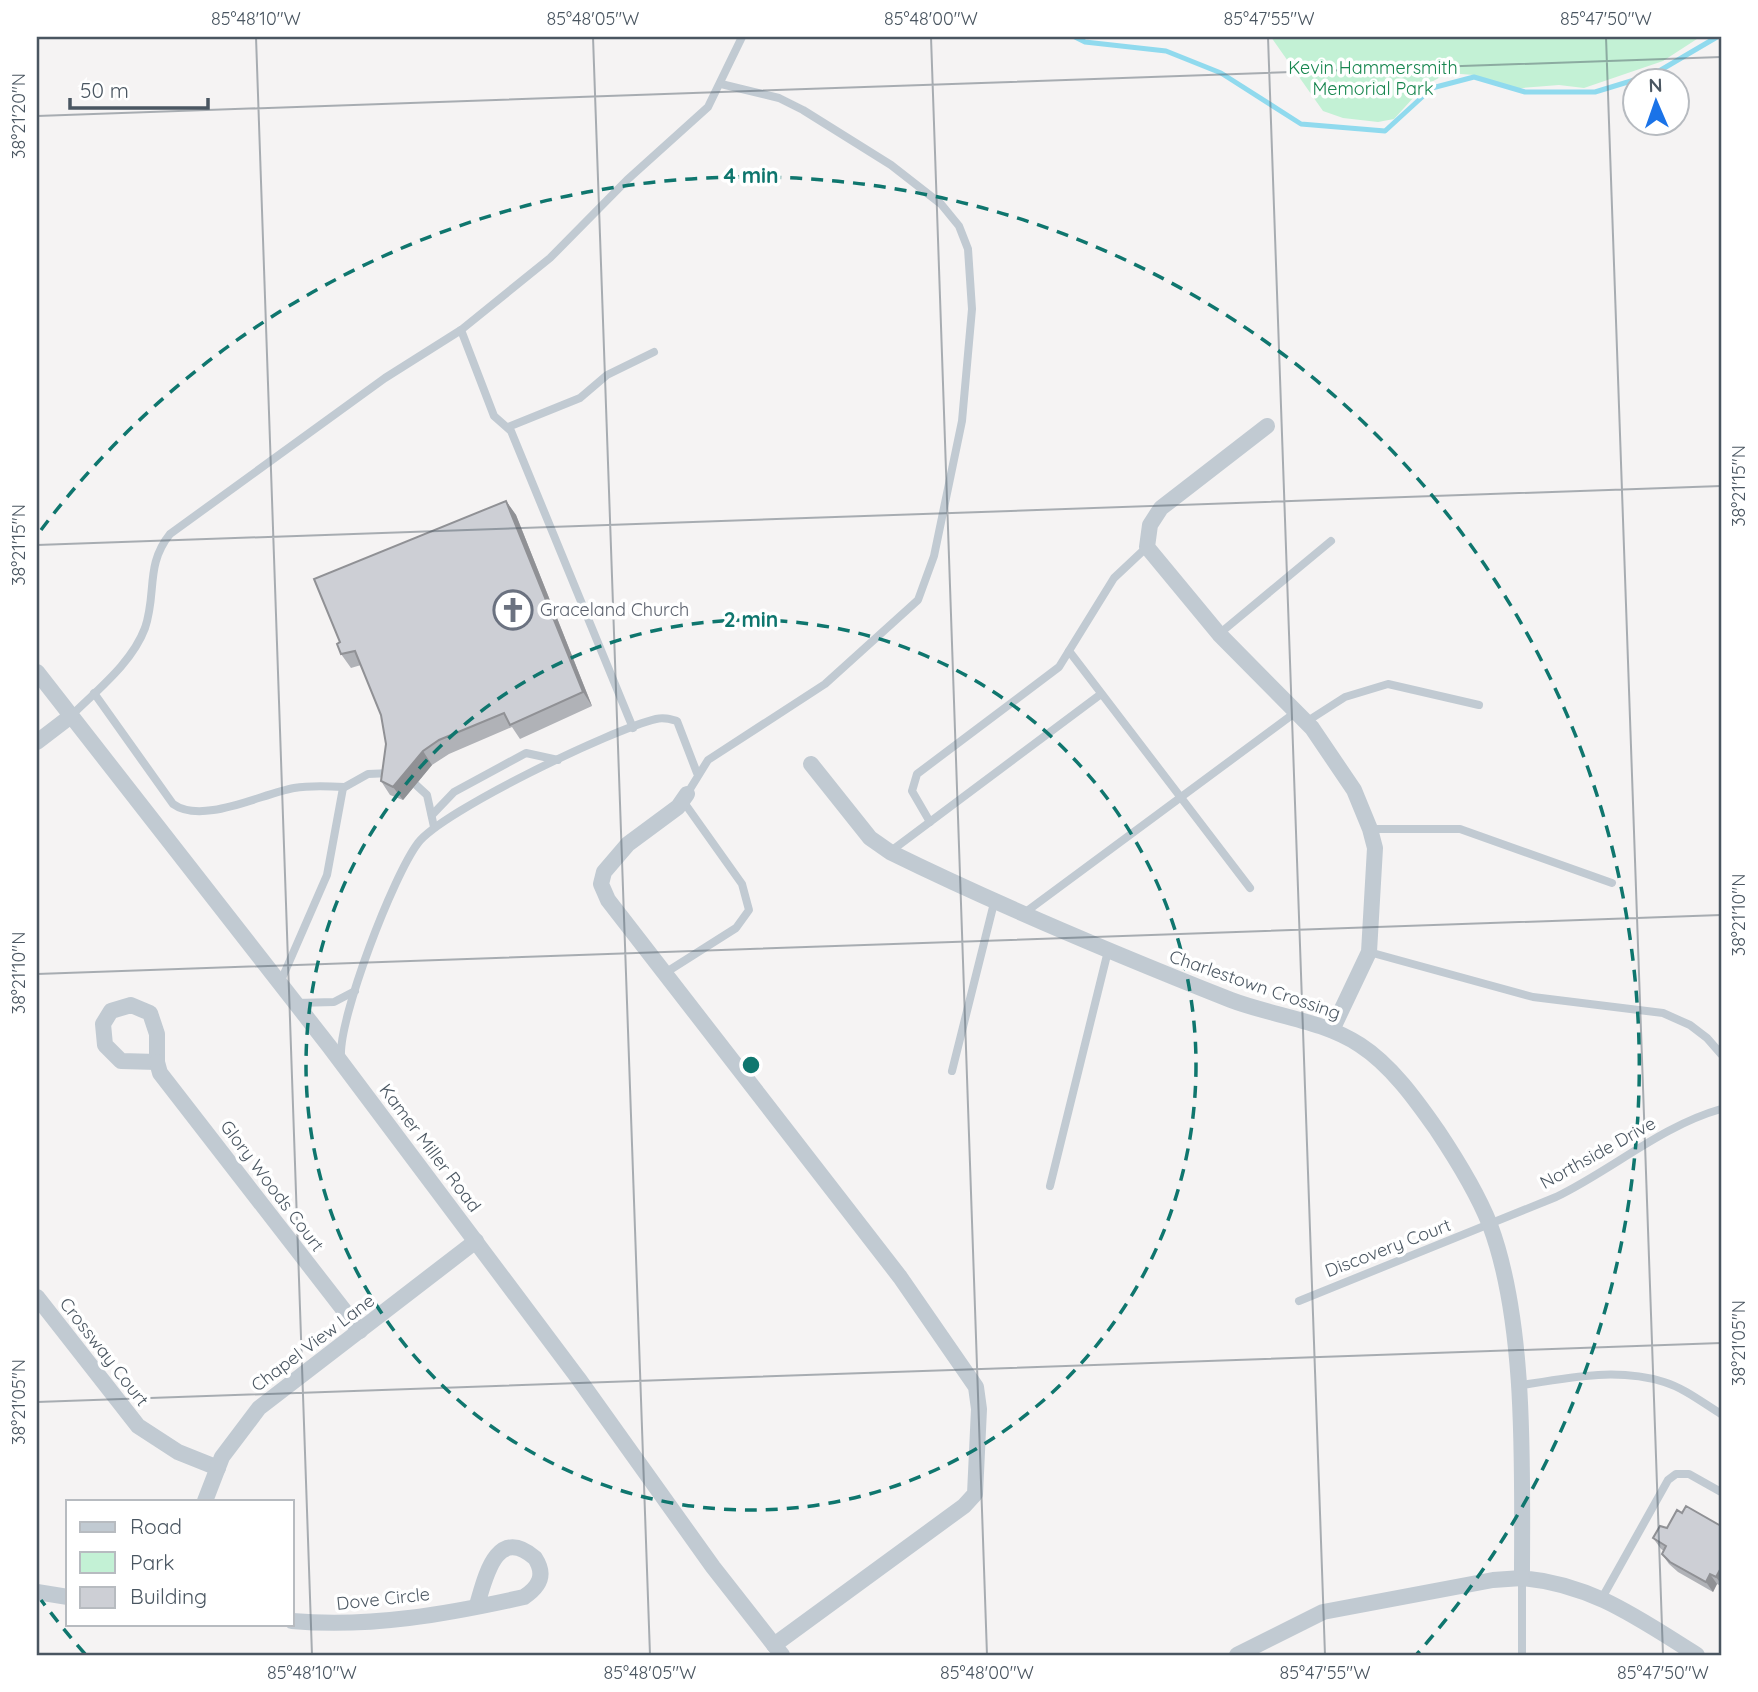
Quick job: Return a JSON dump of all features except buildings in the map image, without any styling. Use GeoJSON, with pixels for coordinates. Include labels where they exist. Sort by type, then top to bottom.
{"type":"FeatureCollection","features":[{"type":"Feature","properties":{"kind":"street"},"geometry":{"type":"LineString","coordinates":[[1268,426],[1160,508],[1150,525],[1147,547],[1219,634],[1301,717],[1354,790],[1370,829],[1375,861],[1369,952],[1332,1030]]}},
{"type":"Feature","properties":{"kind":"street","name":"Kamer Miller Road"},"geometry":{"type":"LineString","coordinates":[[37,672],[342,1063],[476,1241],[712,1567],[778,1650]]}},
{"type":"Feature","properties":{"kind":"street"},"geometry":{"type":"LineString","coordinates":[[37,742],[71,716]]}},
{"type":"Feature","properties":{"kind":"street","name":"Charlestown Crossing"},"geometry":{"type":"LineString","coordinates":[[811,764],[870,838],[890,852],[1021,916],[1238,1003],[1332,1030],[1373,1055],[1408,1092],[1453,1154],[1490,1225],[1509,1299],[1517,1386],[1522,1578]]}},
{"type":"Feature","properties":{"kind":"street"},"geometry":{"type":"LineString","coordinates":[[685,797],[678,807],[628,844],[604,872],[601,884],[608,900],[900,1277],[976,1387],[979,1409],[975,1494],[778,1650]]}},
{"type":"Feature","properties":{"kind":"street","name":"Glory Woods Court"},"geometry":{"type":"LineString","coordinates":[[157,1062],[160,1073],[360,1331]]}},
{"type":"Feature","properties":{"kind":"street","name":"Chapel View Lane"},"geometry":{"type":"LineString","coordinates":[[205,1500],[232,1440],[259,1408],[476,1241]]}},
{"type":"Feature","properties":{"kind":"street","name":"Crossway Court"},"geometry":{"type":"LineString","coordinates":[[37,1297],[138,1426],[178,1452],[218,1468]]}},
{"type":"Feature","properties":{"kind":"street"},"geometry":{"type":"LineString","coordinates":[[1237,1655],[1324,1612],[1493,1580],[1522,1578],[1557,1581],[1602,1598],[1697,1655]]}},
{"type":"Feature","properties":{"kind":"street"},"geometry":{"type":"LineString","coordinates":[[37,1592],[66,1597]]}},
{"type":"Feature","properties":{"kind":"street","name":"Dove Circle"},"geometry":{"type":"LineString","coordinates":[[294,1621],[357,1625],[477,1605]]}},
{"type":"Feature","properties":{"kind":"lane"},"geometry":{"type":"LineString","coordinates":[[71,716],[138,644],[149,610],[155,557],[170,534],[385,379],[461,330],[550,258],[627,180],[708,107],[731,54],[742,37]]}},
{"type":"Feature","properties":{"kind":"lane"},"geometry":{"type":"LineString","coordinates":[[665,973],[736,928],[749,910],[742,884],[685,797],[697,774],[708,760],[743,734],[825,684],[918,600],[934,556],[962,421],[972,309],[968,249],[959,226],[941,204],[891,165],[803,110],[779,98],[720,84]]}},
{"type":"Feature","properties":{"kind":"lane"},"geometry":{"type":"LineString","coordinates":[[461,330],[494,416],[508,427],[519,449],[633,728]]}},
{"type":"Feature","properties":{"kind":"lane"},"geometry":{"type":"LineString","coordinates":[[508,427],[580,398],[607,375],[654,352]]}},
{"type":"Feature","properties":{"kind":"lane"},"geometry":{"type":"LineString","coordinates":[[1219,634],[1331,541]]}},
{"type":"Feature","properties":{"kind":"lane"},"geometry":{"type":"LineString","coordinates":[[930,822],[912,791],[918,774],[1059,667],[1087,616],[1114,578],[1147,547]]}},
{"type":"Feature","properties":{"kind":"lane"},"geometry":{"type":"LineString","coordinates":[[1069,651],[1250,888]]}},
{"type":"Feature","properties":{"kind":"lane"},"geometry":{"type":"LineString","coordinates":[[1021,916],[1180,796],[1301,717],[1345,696],[1388,684],[1479,705]]}},
{"type":"Feature","properties":{"kind":"lane"},"geometry":{"type":"LineString","coordinates":[[94,693],[173,804],[180,809],[203,812],[295,788],[344,787],[368,774],[394,774]]}},
{"type":"Feature","properties":{"kind":"lane"},"geometry":{"type":"LineString","coordinates":[[890,852],[1101,694]]}},
{"type":"Feature","properties":{"kind":"lane"},"geometry":{"type":"LineString","coordinates":[[342,1063],[345,1017],[399,877],[418,843],[434,827],[558,760],[657,719],[677,721],[697,774]]}},
{"type":"Feature","properties":{"kind":"lane"},"geometry":{"type":"LineString","coordinates":[[432,815],[454,792],[526,753],[558,760]]}},
{"type":"Feature","properties":{"kind":"lane"},"geometry":{"type":"LineString","coordinates":[[415,784],[427,795],[434,827]]}},
{"type":"Feature","properties":{"kind":"lane"},"geometry":{"type":"LineString","coordinates":[[280,983],[327,875],[344,787]]}},
{"type":"Feature","properties":{"kind":"lane"},"geometry":{"type":"LineString","coordinates":[[1370,829],[1460,829],[1612,883]]}},
{"type":"Feature","properties":{"kind":"lane"},"geometry":{"type":"LineString","coordinates":[[952,1071],[994,903]]}},
{"type":"Feature","properties":{"kind":"lane"},"geometry":{"type":"LineString","coordinates":[[1051,1186],[1108,951]]}},
{"type":"Feature","properties":{"kind":"lane"},"geometry":{"type":"LineString","coordinates":[[1369,952],[1533,996],[1663,1013],[1689,1025],[1707,1038],[1721,1054]]}},
{"type":"Feature","properties":{"kind":"lane"},"geometry":{"type":"LineString","coordinates":[[296,1003],[334,1002],[355,991]]}},
{"type":"Feature","properties":{"kind":"lane","name":"Northside Drive"},"geometry":{"type":"LineString","coordinates":[[1490,1225],[1586,1183],[1678,1126],[1721,1109]]}},
{"type":"Feature","properties":{"kind":"lane","name":"Discovery Court"},"geometry":{"type":"LineString","coordinates":[[1298,1301],[1490,1225]]}},
{"type":"Feature","properties":{"kind":"lane"},"geometry":{"type":"LineString","coordinates":[[1517,1386],[1587,1376],[1637,1375],[1666,1383],[1721,1413]]}},
{"type":"Feature","properties":{"kind":"lane"},"geometry":{"type":"LineString","coordinates":[[1602,1598],[1668,1480],[1676,1474],[1689,1475],[1721,1492]]}},
{"type":"Feature","properties":{"kind":"lane"},"geometry":{"type":"LineString","coordinates":[[1522,1578],[1522,1655]]}},
{"type":"Feature","properties":{"kind":"green space","name":"Kevin Hammersmith Memorial Park"},"geometry":{"type":"Polygon","coordinates":[[[1271,37],[1700,37],[1663,61],[1648,66],[1622,66],[1622,75],[1584,88],[1559,85],[1510,89],[1474,75],[1448,73],[1424,86],[1394,119],[1378,122],[1343,118],[1323,111],[1271,37]]]}},
{"type":"Feature","properties":{"kind":"waterway"},"geometry":{"type":"LineString","coordinates":[[1075,37],[1085,42],[1166,51],[1221,73],[1301,124],[1385,131],[1432,88],[1474,77],[1525,92],[1595,92],[1654,74],[1717,37]]}},
{"type":"Feature","properties":{"kind":"place","name":"Graceland Church"},"geometry":{"type":"Point","coordinates":[513,610]}}]}
